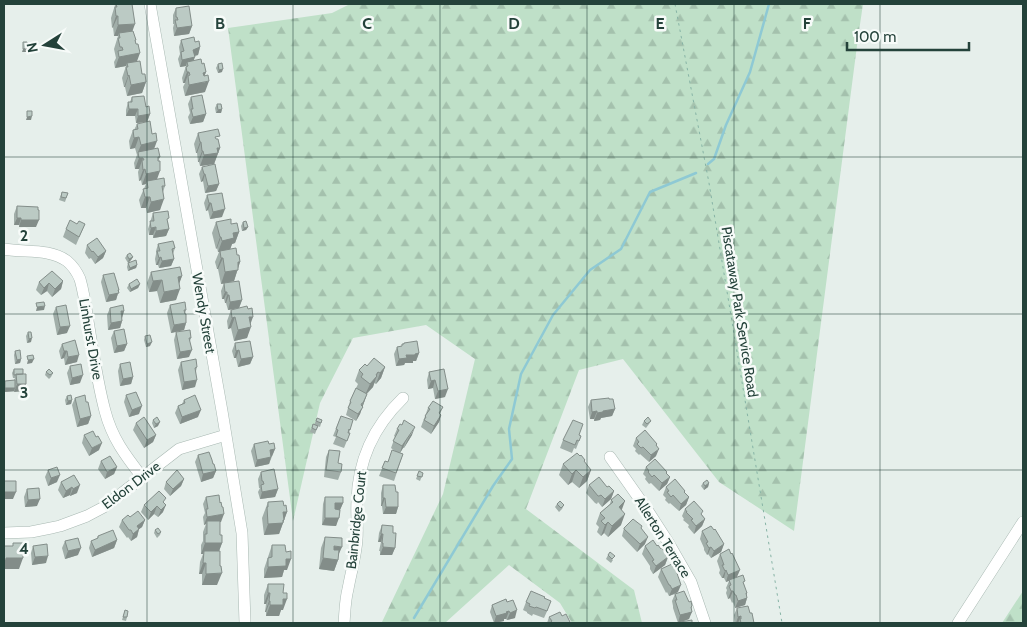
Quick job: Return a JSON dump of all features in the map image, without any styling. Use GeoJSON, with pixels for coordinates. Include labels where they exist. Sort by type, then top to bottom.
{"type":"FeatureCollection","features":[{"type":"Feature","properties":{"kind":"street","name":"Wendy Street"},"geometry":{"type":"LineString","coordinates":[[150,4],[242,533],[245,623]]}},
{"type":"Feature","properties":{"kind":"street","name":"Linhurst Drive"},"geometry":{"type":"LineString","coordinates":[[4,249],[42,252],[58,256],[76,270],[80,279],[105,412],[112,431],[125,455],[142,477]]}},
{"type":"Feature","properties":{"kind":"street","name":"Bainbridge Court"},"geometry":{"type":"LineString","coordinates":[[344,623],[357,540],[358,479],[370,441],[391,409],[402,398]]}},
{"type":"Feature","properties":{"kind":"street","name":"Eldon Drive"},"geometry":{"type":"LineString","coordinates":[[4,533],[41,530],[60,526],[87,516],[104,507],[179,450],[226,435]]}},
{"type":"Feature","properties":{"kind":"street","name":"Allerton Terrace"},"geometry":{"type":"LineString","coordinates":[[610,457],[648,511],[691,582],[705,623]]}},
{"type":"Feature","properties":{"kind":"street"},"geometry":{"type":"LineString","coordinates":[[958,623],[1023,522]]}},
{"type":"Feature","properties":{"kind":"path","name":"Piscataway Park Service Road"},"geometry":{"type":"LineString","coordinates":[[675,4],[709,183],[782,623]]}},
{"type":"Feature","properties":{"kind":"green space"},"geometry":{"type":"Polygon","coordinates":[[[350,4],[863,4],[794,531],[719,482],[623,359],[579,370],[526,509],[634,590],[642,623],[572,623],[560,603],[509,565],[445,623],[382,622],[443,494],[475,359],[426,325],[353,338],[320,403],[293,521],[228,28],[332,13],[350,4]]]}},
{"type":"Feature","properties":{"kind":"green space"},"geometry":{"type":"Polygon","coordinates":[[[1023,591],[1023,623],[1002,623],[1023,591]]]}},
{"type":"Feature","properties":{"kind":"building"},"geometry":{"type":"Polygon","coordinates":[[[116,4],[132,4],[135,24],[118,25],[116,4]]]}},
{"type":"Feature","properties":{"kind":"building"},"geometry":{"type":"Polygon","coordinates":[[[189,6],[192,26],[177,28],[175,20],[178,20],[176,8],[189,6]]]}},
{"type":"Feature","properties":{"kind":"building"},"geometry":{"type":"Polygon","coordinates":[[[133,31],[140,53],[119,57],[118,51],[123,50],[120,47],[119,33],[133,31]]]}},
{"type":"Feature","properties":{"kind":"building"},"geometry":{"type":"Polygon","coordinates":[[[194,37],[195,42],[199,41],[200,47],[193,50],[195,57],[182,60],[181,52],[184,51],[181,40],[194,37]]]}},
{"type":"Feature","properties":{"kind":"building"},"geometry":{"type":"Polygon","coordinates":[[[23,42],[27,42],[27,48],[23,49],[23,42]]]}},
{"type":"Feature","properties":{"kind":"building"},"geometry":{"type":"Polygon","coordinates":[[[201,59],[206,72],[203,73],[204,76],[208,75],[209,81],[189,85],[188,76],[190,75],[187,72],[187,62],[201,59]]]}},
{"type":"Feature","properties":{"kind":"building"},"geometry":{"type":"Polygon","coordinates":[[[140,61],[142,74],[145,74],[146,82],[131,85],[126,67],[128,67],[127,63],[140,61]]]}},
{"type":"Feature","properties":{"kind":"building"},"geometry":{"type":"Polygon","coordinates":[[[222,63],[223,69],[219,70],[218,64],[222,63]]]}},
{"type":"Feature","properties":{"kind":"building"},"geometry":{"type":"Polygon","coordinates":[[[202,95],[206,114],[193,117],[191,97],[202,95]]]}},
{"type":"Feature","properties":{"kind":"building"},"geometry":{"type":"Polygon","coordinates":[[[144,96],[146,107],[149,106],[150,114],[138,116],[138,109],[129,109],[128,102],[132,102],[132,97],[144,96]]]}},
{"type":"Feature","properties":{"kind":"building"},"geometry":{"type":"Polygon","coordinates":[[[217,104],[221,104],[222,109],[218,110],[217,104]]]}},
{"type":"Feature","properties":{"kind":"building"},"geometry":{"type":"Polygon","coordinates":[[[27,111],[32,111],[32,116],[27,117],[27,111]]]}},
{"type":"Feature","properties":{"kind":"building"},"geometry":{"type":"Polygon","coordinates":[[[150,121],[152,134],[156,133],[157,141],[141,145],[139,137],[134,138],[133,130],[138,129],[137,124],[150,121]]]}},
{"type":"Feature","properties":{"kind":"building"},"geometry":{"type":"Polygon","coordinates":[[[218,129],[220,136],[215,137],[218,139],[220,148],[217,148],[218,153],[204,155],[198,133],[218,129]]]}},
{"type":"Feature","properties":{"kind":"building"},"geometry":{"type":"Polygon","coordinates":[[[158,148],[160,171],[146,174],[145,169],[143,170],[142,160],[144,160],[139,158],[138,152],[158,148]]]}},
{"type":"Feature","properties":{"kind":"building"},"geometry":{"type":"Polygon","coordinates":[[[215,164],[219,184],[208,186],[202,167],[215,164]]]}},
{"type":"Feature","properties":{"kind":"building"},"geometry":{"type":"Polygon","coordinates":[[[164,178],[165,186],[162,186],[164,199],[151,202],[150,197],[145,197],[143,189],[148,188],[147,181],[164,178]]]}},
{"type":"Feature","properties":{"kind":"building"},"geometry":{"type":"Polygon","coordinates":[[[62,192],[68,193],[66,198],[61,197],[62,192]]]}},
{"type":"Feature","properties":{"kind":"building"},"geometry":{"type":"Polygon","coordinates":[[[222,193],[225,209],[213,212],[207,195],[222,193]]]}},
{"type":"Feature","properties":{"kind":"building"},"geometry":{"type":"Polygon","coordinates":[[[17,206],[38,207],[39,220],[21,220],[21,218],[17,218],[17,206]]]}},
{"type":"Feature","properties":{"kind":"building"},"geometry":{"type":"Polygon","coordinates":[[[168,211],[169,229],[156,231],[156,227],[151,228],[150,221],[154,221],[153,213],[168,211]]]}},
{"type":"Feature","properties":{"kind":"building"},"geometry":{"type":"Polygon","coordinates":[[[231,219],[231,224],[237,223],[239,232],[233,233],[234,238],[222,241],[216,222],[231,219]]]}},
{"type":"Feature","properties":{"kind":"building"},"geometry":{"type":"Polygon","coordinates":[[[70,220],[77,224],[79,221],[85,224],[79,237],[66,229],[70,220]]]}},
{"type":"Feature","properties":{"kind":"building"},"geometry":{"type":"Polygon","coordinates":[[[246,221],[248,227],[244,228],[243,222],[246,221]]]}},
{"type":"Feature","properties":{"kind":"building"},"geometry":{"type":"Polygon","coordinates":[[[97,238],[106,251],[98,257],[87,245],[97,238]]]}},
{"type":"Feature","properties":{"kind":"building"},"geometry":{"type":"Polygon","coordinates":[[[173,241],[175,248],[172,249],[174,259],[162,261],[157,251],[160,251],[158,244],[173,241]]]}},
{"type":"Feature","properties":{"kind":"building"},"geometry":{"type":"Polygon","coordinates":[[[236,248],[240,262],[238,262],[238,270],[225,272],[220,251],[236,248]]]}},
{"type":"Feature","properties":{"kind":"building"},"geometry":{"type":"Polygon","coordinates":[[[130,253],[133,257],[129,259],[127,255],[130,253]]]}},
{"type":"Feature","properties":{"kind":"building"},"geometry":{"type":"Polygon","coordinates":[[[136,260],[137,265],[130,268],[128,263],[136,260]]]}},
{"type":"Feature","properties":{"kind":"building"},"geometry":{"type":"Polygon","coordinates":[[[180,267],[182,276],[178,277],[180,289],[164,292],[162,280],[153,281],[151,272],[180,267]]]}},
{"type":"Feature","properties":{"kind":"building"},"geometry":{"type":"Polygon","coordinates":[[[52,271],[63,281],[55,289],[49,283],[44,288],[39,282],[52,271]]]}},
{"type":"Feature","properties":{"kind":"building"},"geometry":{"type":"Polygon","coordinates":[[[114,273],[119,293],[109,295],[103,275],[114,273]]]}},
{"type":"Feature","properties":{"kind":"building"},"geometry":{"type":"Polygon","coordinates":[[[137,279],[140,284],[131,289],[129,284],[137,279]]]}},
{"type":"Feature","properties":{"kind":"building"},"geometry":{"type":"Polygon","coordinates":[[[239,281],[242,300],[230,302],[229,295],[225,292],[224,283],[239,281]]]}},
{"type":"Feature","properties":{"kind":"building"},"geometry":{"type":"Polygon","coordinates":[[[44,302],[45,306],[37,307],[36,303],[44,302]]]}},
{"type":"Feature","properties":{"kind":"building"},"geometry":{"type":"Polygon","coordinates":[[[185,302],[186,323],[174,325],[170,305],[185,302]]]}},
{"type":"Feature","properties":{"kind":"building"},"geometry":{"type":"Polygon","coordinates":[[[66,305],[70,326],[60,327],[56,307],[66,305]]]}},
{"type":"Feature","properties":{"kind":"building"},"geometry":{"type":"Polygon","coordinates":[[[123,305],[124,311],[121,311],[122,321],[111,323],[110,308],[123,305]]]}},
{"type":"Feature","properties":{"kind":"building"},"geometry":{"type":"Polygon","coordinates":[[[247,306],[248,309],[252,308],[253,317],[249,317],[251,327],[238,330],[235,317],[232,318],[231,310],[247,306]]]}},
{"type":"Feature","properties":{"kind":"building"},"geometry":{"type":"Polygon","coordinates":[[[124,329],[127,344],[117,346],[114,331],[124,329]]]}},
{"type":"Feature","properties":{"kind":"building"},"geometry":{"type":"Polygon","coordinates":[[[190,330],[191,338],[189,338],[192,350],[180,352],[176,332],[190,330]]]}},
{"type":"Feature","properties":{"kind":"building"},"geometry":{"type":"Polygon","coordinates":[[[28,332],[31,332],[32,338],[29,339],[28,332]]]}},
{"type":"Feature","properties":{"kind":"building"},"geometry":{"type":"Polygon","coordinates":[[[150,335],[152,342],[147,344],[145,336],[150,335]]]}},
{"type":"Feature","properties":{"kind":"building"},"geometry":{"type":"Polygon","coordinates":[[[75,340],[79,355],[68,357],[67,351],[64,351],[62,344],[75,340]]]}},
{"type":"Feature","properties":{"kind":"building"},"geometry":{"type":"Polygon","coordinates":[[[250,341],[253,357],[241,359],[239,350],[236,351],[235,343],[250,341]]]}},
{"type":"Feature","properties":{"kind":"building"},"geometry":{"type":"Polygon","coordinates":[[[417,341],[419,353],[406,355],[407,358],[399,359],[397,347],[402,346],[404,343],[417,341]]]}},
{"type":"Feature","properties":{"kind":"building"},"geometry":{"type":"Polygon","coordinates":[[[20,350],[21,359],[17,360],[15,351],[20,350]]]}},
{"type":"Feature","properties":{"kind":"building"},"geometry":{"type":"Polygon","coordinates":[[[33,355],[34,359],[28,360],[27,356],[33,355]]]}},
{"type":"Feature","properties":{"kind":"building"},"geometry":{"type":"Polygon","coordinates":[[[374,358],[385,367],[380,373],[378,372],[370,384],[361,377],[363,374],[359,370],[365,364],[367,366],[374,358]]]}},
{"type":"Feature","properties":{"kind":"building"},"geometry":{"type":"Polygon","coordinates":[[[196,359],[197,380],[184,382],[181,362],[196,359]]]}},
{"type":"Feature","properties":{"kind":"building"},"geometry":{"type":"Polygon","coordinates":[[[130,362],[133,377],[123,379],[120,364],[130,362]]]}},
{"type":"Feature","properties":{"kind":"building"},"geometry":{"type":"Polygon","coordinates":[[[81,364],[83,375],[72,378],[70,366],[81,364]]]}},
{"type":"Feature","properties":{"kind":"building"},"geometry":{"type":"Polygon","coordinates":[[[14,369],[23,369],[23,374],[14,375],[14,369]]]}},
{"type":"Feature","properties":{"kind":"building"},"geometry":{"type":"Polygon","coordinates":[[[49,369],[53,373],[50,375],[46,372],[49,369]]]}},
{"type":"Feature","properties":{"kind":"building"},"geometry":{"type":"Polygon","coordinates":[[[444,369],[448,389],[438,391],[435,380],[431,381],[429,372],[444,369]]]}},
{"type":"Feature","properties":{"kind":"building"},"geometry":{"type":"Polygon","coordinates":[[[16,374],[26,374],[26,384],[17,384],[16,374]]]}},
{"type":"Feature","properties":{"kind":"building"},"geometry":{"type":"Polygon","coordinates":[[[15,380],[15,388],[5,388],[5,381],[15,380]]]}},
{"type":"Feature","properties":{"kind":"building"},"geometry":{"type":"Polygon","coordinates":[[[356,388],[367,394],[361,405],[363,407],[358,414],[348,408],[356,388]]]}},
{"type":"Feature","properties":{"kind":"building"},"geometry":{"type":"Polygon","coordinates":[[[136,392],[142,406],[132,410],[126,395],[136,392]]]}},
{"type":"Feature","properties":{"kind":"building"},"geometry":{"type":"Polygon","coordinates":[[[71,395],[72,400],[68,401],[67,396],[71,395]]]}},
{"type":"Feature","properties":{"kind":"building"},"geometry":{"type":"Polygon","coordinates":[[[85,395],[91,416],[80,419],[75,398],[85,395]]]}},
{"type":"Feature","properties":{"kind":"building"},"geometry":{"type":"Polygon","coordinates":[[[195,395],[201,410],[182,417],[178,406],[185,403],[184,400],[195,395]]]}},
{"type":"Feature","properties":{"kind":"building"},"geometry":{"type":"Polygon","coordinates":[[[613,399],[615,409],[597,413],[597,411],[592,412],[591,400],[613,399]]]}},
{"type":"Feature","properties":{"kind":"building"},"geometry":{"type":"Polygon","coordinates":[[[433,401],[443,407],[439,413],[441,415],[434,426],[424,420],[430,409],[428,408],[433,401]]]}},
{"type":"Feature","properties":{"kind":"building"},"geometry":{"type":"Polygon","coordinates":[[[341,416],[353,420],[347,441],[336,436],[338,430],[336,429],[341,416]]]}},
{"type":"Feature","properties":{"kind":"building"},"geometry":{"type":"Polygon","coordinates":[[[144,417],[156,435],[147,440],[136,423],[144,417]]]}},
{"type":"Feature","properties":{"kind":"building"},"geometry":{"type":"Polygon","coordinates":[[[157,417],[160,422],[156,424],[153,420],[157,417]]]}},
{"type":"Feature","properties":{"kind":"building"},"geometry":{"type":"Polygon","coordinates":[[[648,417],[651,421],[647,424],[644,421],[648,417]]]}},
{"type":"Feature","properties":{"kind":"building"},"geometry":{"type":"Polygon","coordinates":[[[317,418],[322,420],[321,423],[316,421],[317,418]]]}},
{"type":"Feature","properties":{"kind":"building"},"geometry":{"type":"Polygon","coordinates":[[[404,420],[415,427],[402,446],[393,441],[399,430],[397,429],[404,420]]]}},
{"type":"Feature","properties":{"kind":"building"},"geometry":{"type":"Polygon","coordinates":[[[573,420],[583,424],[579,435],[581,436],[575,445],[563,440],[573,420]]]}},
{"type":"Feature","properties":{"kind":"building"},"geometry":{"type":"Polygon","coordinates":[[[313,424],[318,426],[316,430],[312,428],[313,424]]]}},
{"type":"Feature","properties":{"kind":"building"},"geometry":{"type":"Polygon","coordinates":[[[645,430],[659,449],[651,455],[637,444],[639,442],[636,438],[645,430]]]}},
{"type":"Feature","properties":{"kind":"building"},"geometry":{"type":"Polygon","coordinates":[[[93,431],[102,443],[92,448],[84,435],[93,431]]]}},
{"type":"Feature","properties":{"kind":"building"},"geometry":{"type":"Polygon","coordinates":[[[268,441],[269,444],[274,443],[275,449],[270,450],[271,457],[257,460],[254,444],[268,441]]]}},
{"type":"Feature","properties":{"kind":"building"},"geometry":{"type":"Polygon","coordinates":[[[329,450],[340,451],[338,463],[342,464],[341,472],[326,470],[329,450]]]}},
{"type":"Feature","properties":{"kind":"building"},"geometry":{"type":"Polygon","coordinates":[[[392,450],[403,454],[396,473],[382,468],[385,461],[388,462],[392,450]]]}},
{"type":"Feature","properties":{"kind":"building"},"geometry":{"type":"Polygon","coordinates":[[[209,452],[216,471],[203,474],[198,455],[209,452]]]}},
{"type":"Feature","properties":{"kind":"building"},"geometry":{"type":"Polygon","coordinates":[[[577,453],[581,455],[591,470],[583,477],[576,470],[572,474],[563,464],[577,453]]]}},
{"type":"Feature","properties":{"kind":"building"},"geometry":{"type":"Polygon","coordinates":[[[110,456],[117,467],[107,472],[101,461],[110,456]]]}},
{"type":"Feature","properties":{"kind":"building"},"geometry":{"type":"Polygon","coordinates":[[[655,459],[670,477],[662,483],[654,475],[652,477],[646,467],[655,459]]]}},
{"type":"Feature","properties":{"kind":"building"},"geometry":{"type":"Polygon","coordinates":[[[57,467],[60,475],[51,478],[48,470],[57,467]]]}},
{"type":"Feature","properties":{"kind":"building"},"geometry":{"type":"Polygon","coordinates":[[[274,469],[278,489],[262,492],[261,485],[264,484],[261,472],[274,469]]]}},
{"type":"Feature","properties":{"kind":"building"},"geometry":{"type":"Polygon","coordinates":[[[177,470],[184,479],[173,489],[166,482],[177,470]]]}},
{"type":"Feature","properties":{"kind":"building"},"geometry":{"type":"Polygon","coordinates":[[[419,471],[423,473],[422,477],[417,476],[419,471]]]}},
{"type":"Feature","properties":{"kind":"building"},"geometry":{"type":"Polygon","coordinates":[[[74,475],[80,485],[66,491],[61,482],[74,475]]]}},
{"type":"Feature","properties":{"kind":"building"},"geometry":{"type":"Polygon","coordinates":[[[599,477],[607,487],[609,486],[614,491],[605,499],[601,495],[598,496],[589,485],[599,477]]]}},
{"type":"Feature","properties":{"kind":"building"},"geometry":{"type":"Polygon","coordinates":[[[675,479],[689,497],[681,504],[673,495],[671,497],[667,492],[669,491],[666,487],[675,479]]]}},
{"type":"Feature","properties":{"kind":"building"},"geometry":{"type":"Polygon","coordinates":[[[707,480],[709,483],[705,486],[703,483],[707,480]]]}},
{"type":"Feature","properties":{"kind":"building"},"geometry":{"type":"Polygon","coordinates":[[[4,481],[16,481],[16,492],[4,492],[4,481]]]}},
{"type":"Feature","properties":{"kind":"building"},"geometry":{"type":"Polygon","coordinates":[[[383,485],[395,485],[396,492],[398,492],[398,507],[386,507],[385,498],[383,498],[383,485]]]}},
{"type":"Feature","properties":{"kind":"building"},"geometry":{"type":"Polygon","coordinates":[[[39,488],[40,499],[28,500],[27,489],[39,488]]]}},
{"type":"Feature","properties":{"kind":"building"},"geometry":{"type":"Polygon","coordinates":[[[159,491],[166,498],[163,502],[166,505],[161,510],[157,506],[151,512],[144,505],[159,491]]]}},
{"type":"Feature","properties":{"kind":"building"},"geometry":{"type":"Polygon","coordinates":[[[618,494],[625,501],[619,507],[625,514],[612,526],[608,522],[605,525],[601,521],[605,518],[600,513],[613,502],[611,500],[618,494]]]}},
{"type":"Feature","properties":{"kind":"building"},"geometry":{"type":"Polygon","coordinates":[[[219,495],[224,514],[207,517],[206,497],[219,495]]]}},
{"type":"Feature","properties":{"kind":"building"},"geometry":{"type":"Polygon","coordinates":[[[325,497],[343,497],[343,503],[335,503],[335,509],[340,510],[339,518],[325,518],[325,497]]]}},
{"type":"Feature","properties":{"kind":"building"},"geometry":{"type":"Polygon","coordinates":[[[283,501],[287,512],[283,512],[283,523],[268,524],[268,502],[283,501]]]}},
{"type":"Feature","properties":{"kind":"building"},"geometry":{"type":"Polygon","coordinates":[[[560,501],[564,505],[561,508],[557,504],[560,501]]]}},
{"type":"Feature","properties":{"kind":"building"},"geometry":{"type":"Polygon","coordinates":[[[694,501],[703,511],[701,514],[705,519],[696,526],[685,509],[694,501]]]}},
{"type":"Feature","properties":{"kind":"building"},"geometry":{"type":"Polygon","coordinates":[[[138,511],[145,520],[137,526],[139,529],[133,534],[122,520],[138,511]]]}},
{"type":"Feature","properties":{"kind":"building"},"geometry":{"type":"Polygon","coordinates":[[[633,519],[642,526],[641,528],[648,537],[640,544],[624,529],[633,519]]]}},
{"type":"Feature","properties":{"kind":"building"},"geometry":{"type":"Polygon","coordinates":[[[207,521],[220,521],[222,543],[205,543],[207,521]]]}},
{"type":"Feature","properties":{"kind":"building"},"geometry":{"type":"Polygon","coordinates":[[[382,525],[393,526],[393,533],[396,533],[395,548],[383,547],[382,525]]]}},
{"type":"Feature","properties":{"kind":"building"},"geometry":{"type":"Polygon","coordinates":[[[711,526],[724,544],[714,551],[706,543],[708,542],[702,531],[711,526]]]}},
{"type":"Feature","properties":{"kind":"building"},"geometry":{"type":"Polygon","coordinates":[[[158,528],[161,532],[158,534],[155,530],[158,528]]]}},
{"type":"Feature","properties":{"kind":"building"},"geometry":{"type":"Polygon","coordinates":[[[113,530],[117,540],[95,550],[91,541],[113,530]]]}},
{"type":"Feature","properties":{"kind":"building"},"geometry":{"type":"Polygon","coordinates":[[[325,537],[342,538],[342,547],[334,546],[334,550],[339,550],[338,560],[323,558],[325,537]]]}},
{"type":"Feature","properties":{"kind":"building"},"geometry":{"type":"Polygon","coordinates":[[[78,538],[81,548],[68,551],[65,541],[78,538]]]}},
{"type":"Feature","properties":{"kind":"building"},"geometry":{"type":"Polygon","coordinates":[[[653,540],[668,557],[656,566],[645,546],[653,540]]]}},
{"type":"Feature","properties":{"kind":"building"},"geometry":{"type":"Polygon","coordinates":[[[13,543],[23,543],[23,558],[6,558],[4,560],[4,546],[13,546],[13,543]]]}},
{"type":"Feature","properties":{"kind":"building"},"geometry":{"type":"Polygon","coordinates":[[[47,544],[48,556],[35,557],[33,546],[47,544]]]}},
{"type":"Feature","properties":{"kind":"building"},"geometry":{"type":"Polygon","coordinates":[[[272,545],[285,545],[286,552],[291,551],[291,559],[286,559],[286,566],[268,567],[268,558],[272,557],[272,545]]]}},
{"type":"Feature","properties":{"kind":"building"},"geometry":{"type":"Polygon","coordinates":[[[729,549],[740,570],[728,575],[722,565],[724,565],[720,554],[729,549]]]}},
{"type":"Feature","properties":{"kind":"building"},"geometry":{"type":"Polygon","coordinates":[[[204,551],[220,551],[222,573],[206,574],[206,563],[203,563],[204,551]]]}},
{"type":"Feature","properties":{"kind":"building"},"geometry":{"type":"Polygon","coordinates":[[[610,552],[615,556],[612,559],[608,555],[610,552]]]}},
{"type":"Feature","properties":{"kind":"building"},"geometry":{"type":"Polygon","coordinates":[[[672,564],[676,568],[681,585],[672,589],[661,569],[672,564]]]}},
{"type":"Feature","properties":{"kind":"building"},"geometry":{"type":"Polygon","coordinates":[[[743,575],[747,598],[738,601],[736,595],[731,591],[729,580],[743,575]]]}},
{"type":"Feature","properties":{"kind":"building"},"geometry":{"type":"Polygon","coordinates":[[[268,584],[284,584],[283,593],[287,593],[287,599],[283,599],[283,605],[270,605],[268,584]]]}},
{"type":"Feature","properties":{"kind":"building"},"geometry":{"type":"Polygon","coordinates":[[[531,591],[551,601],[547,611],[529,606],[530,604],[526,602],[531,591]]]}},
{"type":"Feature","properties":{"kind":"building"},"geometry":{"type":"Polygon","coordinates":[[[684,591],[689,602],[691,601],[692,612],[680,615],[675,594],[684,591]]]}},
{"type":"Feature","properties":{"kind":"building"},"geometry":{"type":"Polygon","coordinates":[[[506,599],[507,602],[513,600],[517,610],[496,616],[492,605],[506,599]]]}},
{"type":"Feature","properties":{"kind":"building"},"geometry":{"type":"Polygon","coordinates":[[[748,606],[754,623],[741,623],[741,616],[738,617],[737,608],[748,606]]]}},
{"type":"Feature","properties":{"kind":"building"},"geometry":{"type":"Polygon","coordinates":[[[125,610],[128,611],[127,617],[123,617],[125,610]]]}},
{"type":"Feature","properties":{"kind":"building"},"geometry":{"type":"Polygon","coordinates":[[[560,612],[562,616],[566,614],[570,622],[551,623],[552,621],[549,617],[560,612]]]}},
{"type":"Feature","properties":{"kind":"building"},"geometry":{"type":"Polygon","coordinates":[[[692,620],[692,623],[680,623],[680,622],[692,620]]]}},
{"type":"Feature","properties":{"kind":"waterway"},"geometry":{"type":"LineString","coordinates":[[708,164],[714,159],[726,125],[750,72],[769,4]]}},
{"type":"Feature","properties":{"kind":"waterway"},"geometry":{"type":"LineString","coordinates":[[414,618],[493,486],[512,459],[509,429],[521,374],[553,315],[590,270],[621,249],[650,192],[696,173]]}}]}
